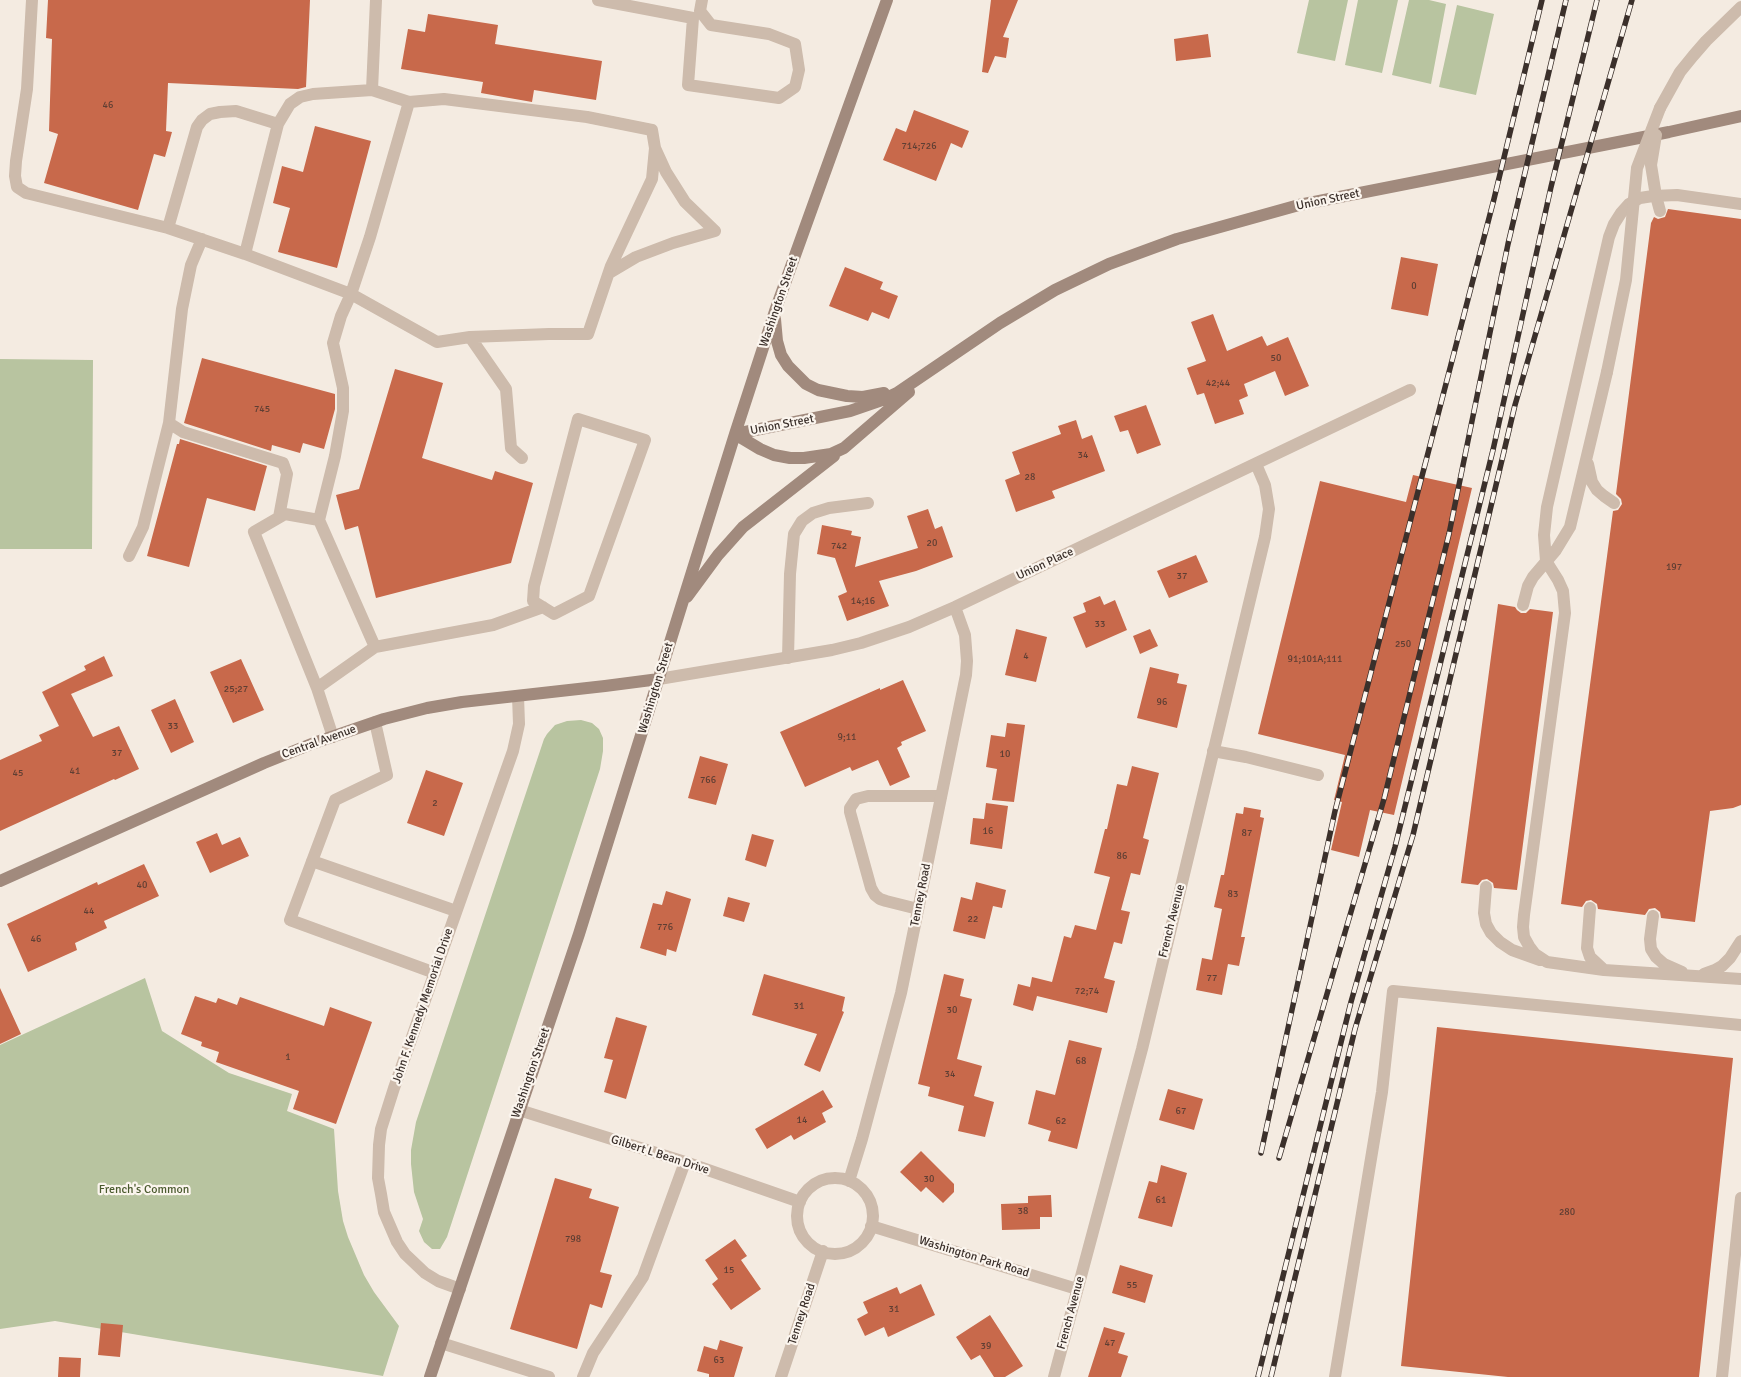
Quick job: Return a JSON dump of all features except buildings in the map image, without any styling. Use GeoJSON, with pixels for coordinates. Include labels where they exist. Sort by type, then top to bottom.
{"type":"FeatureCollection","features":[{"type":"Feature","properties":{"kind":"main road","name":"Washington Street"},"geometry":{"type":"LineString","coordinates":[[430,1377],[579,934],[775,311],[887,0]]}},
{"type":"Feature","properties":{"kind":"main road","name":"Union Street"},"geometry":{"type":"LineString","coordinates":[[735,434],[866,407],[897,393],[1000,323],[1055,290],[1109,264],[1177,239],[1259,215],[1332,198],[1669,132],[1741,116]]}},
{"type":"Feature","properties":{"kind":"main road"},"geometry":{"type":"LineString","coordinates":[[775,311],[777,341],[781,354],[796,376],[818,390],[847,396],[879,395],[894,389],[943,362]]}},
{"type":"Feature","properties":{"kind":"main road","name":"Union Street"},"geometry":{"type":"LineString","coordinates":[[735,434],[760,449],[774,455],[790,458],[818,457],[844,448],[943,362]]}},
{"type":"Feature","properties":{"kind":"main road"},"geometry":{"type":"LineString","coordinates":[[681,605],[718,555],[744,527],[759,513],[844,448]]}},
{"type":"Feature","properties":{"kind":"main road","name":"Central Avenue"},"geometry":{"type":"LineString","coordinates":[[0,882],[264,763],[375,722],[427,708],[462,702],[659,679]]}},
{"type":"Feature","properties":{"kind":"street"},"geometry":{"type":"LineString","coordinates":[[32,0],[27,89],[16,161],[15,176],[17,187],[26,193],[168,228],[245,254],[351,294],[437,342],[470,337],[588,334],[609,273],[652,178],[655,148]]}},
{"type":"Feature","properties":{"kind":"street"},"geometry":{"type":"LineString","coordinates":[[372,90],[376,0]]}},
{"type":"Feature","properties":{"kind":"street"},"geometry":{"type":"LineString","coordinates":[[598,0],[693,18],[688,85],[779,98],[795,87],[799,70],[795,44],[769,34],[711,25],[700,11],[702,0]]}},
{"type":"Feature","properties":{"kind":"street"},"geometry":{"type":"LineString","coordinates":[[1523,605],[1528,586],[1533,577],[1564,540],[1570,527],[1607,372],[1626,280],[1638,168],[1660,108],[1680,72],[1706,41],[1741,7]]}},
{"type":"Feature","properties":{"kind":"street"},"geometry":{"type":"LineString","coordinates":[[245,254],[278,124],[290,104],[300,97],[313,94],[372,90],[409,102],[444,99],[587,117],[652,130],[655,148],[666,172],[685,202],[715,231],[673,243],[636,257],[609,273]]}},
{"type":"Feature","properties":{"kind":"street"},"geometry":{"type":"LineString","coordinates":[[375,647],[319,520],[335,456],[343,411],[343,388],[333,343],[370,237],[409,102]]}},
{"type":"Feature","properties":{"kind":"street"},"geometry":{"type":"LineString","coordinates":[[1660,108],[1651,165],[1660,211]]}},
{"type":"Feature","properties":{"kind":"street"},"geometry":{"type":"LineString","coordinates":[[168,228],[197,126],[202,120],[210,114],[236,111],[278,124]]}},
{"type":"Feature","properties":{"kind":"street"},"geometry":{"type":"LineString","coordinates":[[1547,962],[1535,954],[1529,946],[1524,937],[1523,927],[1565,613],[1563,591],[1546,561],[1544,535],[1547,507],[1607,246],[1614,224],[1621,213],[1629,204],[1640,198],[1677,195],[1741,204]]}},
{"type":"Feature","properties":{"kind":"street"},"geometry":{"type":"LineString","coordinates":[[130,556],[143,527],[169,423],[182,309],[191,265],[202,239]]}},
{"type":"Feature","properties":{"kind":"street"},"geometry":{"type":"LineString","coordinates":[[470,337],[506,389],[511,448],[522,458]]}},
{"type":"Feature","properties":{"kind":"street","name":"Union Place"},"geometry":{"type":"LineString","coordinates":[[659,679],[842,648],[885,636],[955,607],[1410,390]]}},
{"type":"Feature","properties":{"kind":"street"},"geometry":{"type":"LineString","coordinates":[[578,419],[645,440],[589,596],[554,614],[543,607],[533,601],[534,586],[578,419]]}},
{"type":"Feature","properties":{"kind":"street"},"geometry":{"type":"LineString","coordinates":[[169,423],[183,432],[283,463],[287,474],[278,517]]}},
{"type":"Feature","properties":{"kind":"street"},"geometry":{"type":"LineString","coordinates":[[1589,451],[1589,473],[1592,482],[1604,496],[1614,503]]}},
{"type":"Feature","properties":{"kind":"street","name":"French Avenue"},"geometry":{"type":"LineString","coordinates":[[1054,1377],[1142,1049],[1268,523],[1269,509],[1265,485],[1256,464]]}},
{"type":"Feature","properties":{"kind":"street"},"geometry":{"type":"LineString","coordinates":[[788,658],[790,582],[794,534],[802,522],[813,513],[829,508],[868,503]]}},
{"type":"Feature","properties":{"kind":"street"},"geometry":{"type":"LineString","coordinates":[[319,520],[285,514],[254,532],[317,688],[333,737]]}},
{"type":"Feature","properties":{"kind":"street"},"geometry":{"type":"LineString","coordinates":[[317,688],[375,647],[492,625],[543,607]]}},
{"type":"Feature","properties":{"kind":"street","name":"Tenney Road"},"geometry":{"type":"LineString","coordinates":[[849,1181],[865,1130],[901,993],[966,675],[967,661],[964,635],[955,607]]}},
{"type":"Feature","properties":{"kind":"street","name":"John F. Kennedy Memorial Drive"},"geometry":{"type":"LineString","coordinates":[[460,1289],[438,1281],[425,1273],[405,1254],[397,1242],[384,1212],[378,1178],[379,1145],[381,1129],[434,973],[513,751],[518,724],[518,696]]}},
{"type":"Feature","properties":{"kind":"street"},"geometry":{"type":"LineString","coordinates":[[375,722],[388,774],[335,800],[290,920],[434,973]]}},
{"type":"Feature","properties":{"kind":"street"},"geometry":{"type":"LineString","coordinates":[[1213,751],[1246,757],[1318,775]]}},
{"type":"Feature","properties":{"kind":"street"},"geometry":{"type":"LineString","coordinates":[[918,909],[886,901],[875,895],[850,808],[856,799],[868,796],[941,796]]}},
{"type":"Feature","properties":{"kind":"street"},"geometry":{"type":"LineString","coordinates":[[312,861],[456,912]]}},
{"type":"Feature","properties":{"kind":"street"},"geometry":{"type":"LineString","coordinates":[[1486,887],[1484,913],[1486,924],[1491,933],[1512,950],[1547,962],[1604,970],[1741,979]]}},
{"type":"Feature","properties":{"kind":"street"},"geometry":{"type":"LineString","coordinates":[[1590,908],[1587,948],[1590,957],[1604,970]]}},
{"type":"Feature","properties":{"kind":"street"},"geometry":{"type":"LineString","coordinates":[[1652,916],[1650,939],[1651,949],[1656,957],[1673,968],[1695,975],[1707,973],[1722,966],[1730,958],[1741,941]]}},
{"type":"Feature","properties":{"kind":"street"},"geometry":{"type":"LineString","coordinates":[[1335,1377],[1382,1092],[1393,991],[1741,1025]]}},
{"type":"Feature","properties":{"kind":"street","name":"Gilbert L Bean Drive"},"geometry":{"type":"LineString","coordinates":[[519,1110],[685,1162],[800,1202]]}},
{"type":"Feature","properties":{"kind":"street"},"geometry":{"type":"LineString","coordinates":[[583,1377],[593,1353],[643,1277],[685,1162]]}},
{"type":"Feature","properties":{"kind":"street"},"geometry":{"type":"LineString","coordinates":[[833,1178],[849,1181],[862,1190],[870,1200],[873,1213],[871,1226],[863,1241],[852,1249],[840,1253],[823,1251],[811,1245],[802,1235],[797,1215],[800,1202],[808,1188],[819,1181],[833,1178]]}},
{"type":"Feature","properties":{"kind":"street"},"geometry":{"type":"LineString","coordinates":[[1722,1377],[1741,1198]]}},
{"type":"Feature","properties":{"kind":"street","name":"Washington Park Road"},"geometry":{"type":"LineString","coordinates":[[871,1226],[1077,1289]]}},
{"type":"Feature","properties":{"kind":"street","name":"Tenney Road"},"geometry":{"type":"LineString","coordinates":[[782,1377],[823,1251]]}},
{"type":"Feature","properties":{"kind":"street"},"geometry":{"type":"LineString","coordinates":[[441,1342],[548,1377]]}},
{"type":"Feature","properties":{"kind":"green space"},"geometry":{"type":"Polygon","coordinates":[[[1309,0],[1348,0],[1335,61],[1297,53],[1309,0]]]}},
{"type":"Feature","properties":{"kind":"green space"},"geometry":{"type":"Polygon","coordinates":[[[1358,0],[1398,0],[1382,73],[1345,65],[1358,0]]]}},
{"type":"Feature","properties":{"kind":"green space"},"geometry":{"type":"Polygon","coordinates":[[[1409,0],[1429,0],[1446,4],[1431,84],[1392,75],[1409,0]]]}},
{"type":"Feature","properties":{"kind":"green space"},"geometry":{"type":"Polygon","coordinates":[[[1457,5],[1494,14],[1476,95],[1439,87],[1457,5]]]}},
{"type":"Feature","properties":{"kind":"green space"},"geometry":{"type":"Polygon","coordinates":[[[0,359],[93,360],[92,549],[0,549],[0,359]]]}},
{"type":"Feature","properties":{"kind":"green space"},"geometry":{"type":"Polygon","coordinates":[[[581,720],[592,723],[599,729],[603,738],[600,769],[447,1237],[440,1249],[432,1249],[424,1242],[419,1231],[423,1219],[414,1192],[411,1150],[416,1122],[544,739],[555,725],[567,721],[581,720]]]}},
{"type":"Feature","properties":{"kind":"green space","name":"French's Common"},"geometry":{"type":"Polygon","coordinates":[[[145,978],[162,1031],[229,1073],[292,1094],[287,1111],[334,1129],[338,1191],[348,1237],[364,1275],[399,1326],[383,1376],[55,1321],[0,1329],[0,1045],[145,978]]]}},
{"type":"Feature","properties":{"kind":"railway"},"geometry":{"type":"LineString","coordinates":[[1261,1153],[1335,811],[1494,199],[1542,0]]}},
{"type":"Feature","properties":{"kind":"railway"},"geometry":{"type":"LineString","coordinates":[[1279,1158],[1384,799],[1449,534],[1508,244],[1566,0]]}},
{"type":"Feature","properties":{"kind":"railway"},"geometry":{"type":"LineString","coordinates":[[1258,1377],[1351,1002],[1395,847],[1493,450],[1551,187],[1597,0]]}},
{"type":"Feature","properties":{"kind":"railway"},"geometry":{"type":"LineString","coordinates":[[1271,1377],[1355,1029],[1413,835],[1515,405],[1632,0]]}}]}
